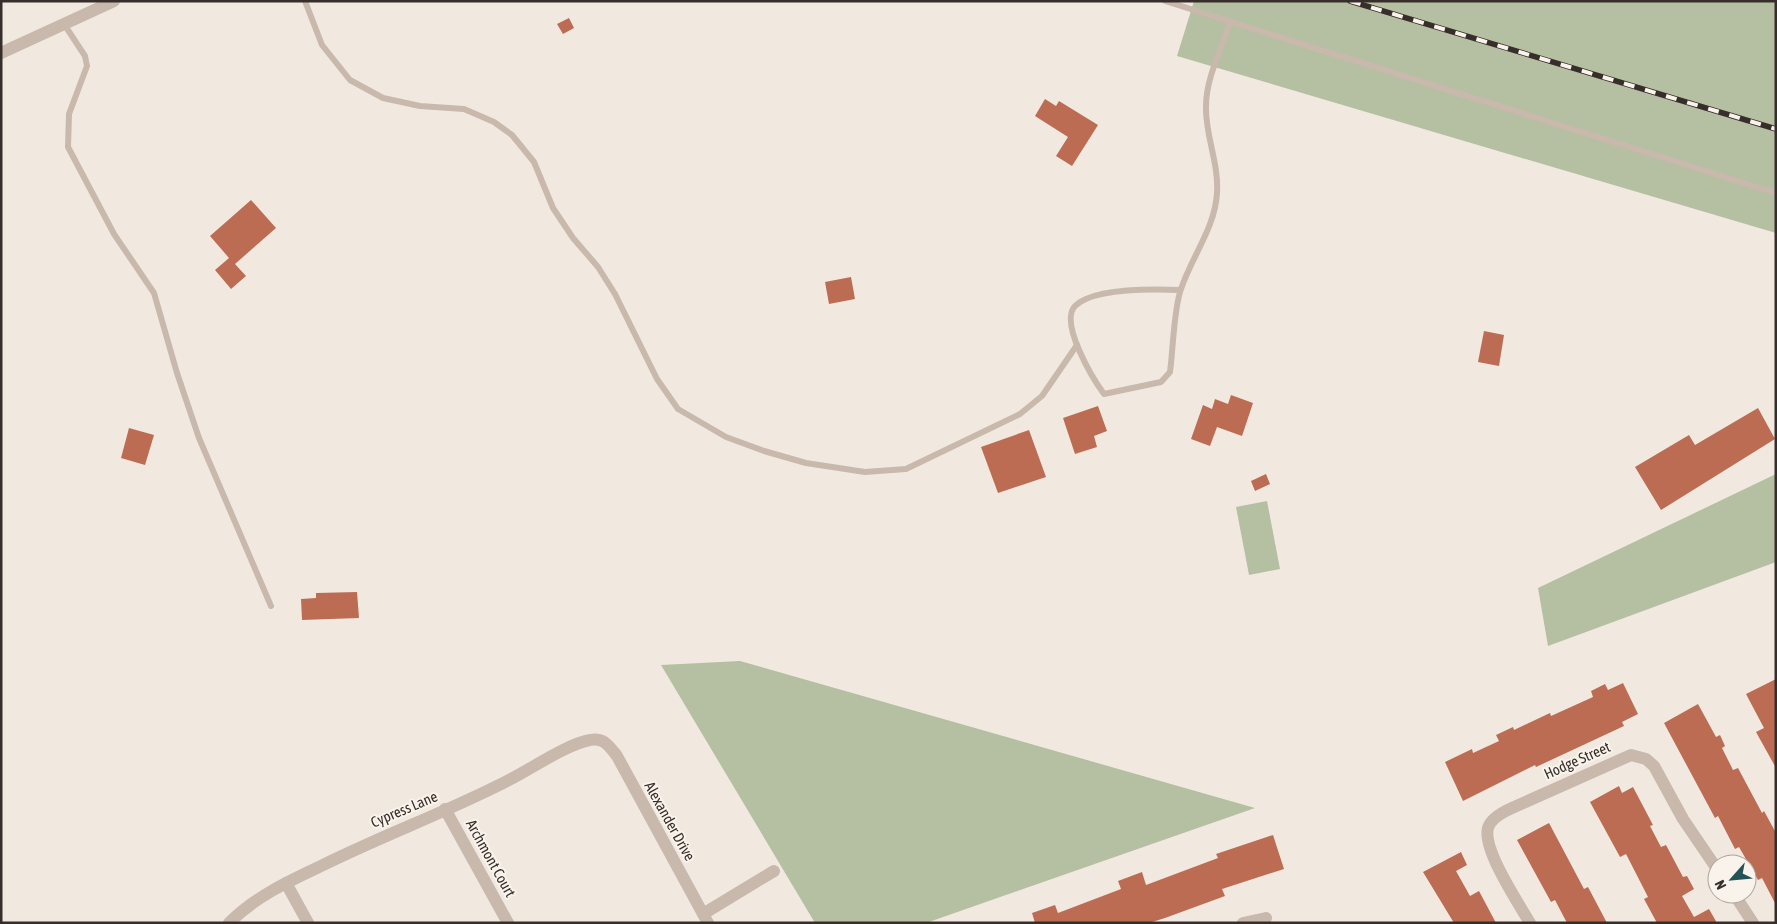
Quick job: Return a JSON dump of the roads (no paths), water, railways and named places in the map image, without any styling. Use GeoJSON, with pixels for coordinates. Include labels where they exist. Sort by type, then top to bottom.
{"type":"FeatureCollection","features":[{"type":"Feature","properties":{"kind":"street"},"geometry":{"type":"LineString","coordinates":[[1,53],[114,1]]}},
{"type":"Feature","properties":{"kind":"street","name":"Cypress Lane"},"geometry":{"type":"LineString","coordinates":[[230,923],[258,898],[286,883],[357,848],[509,780],[580,743],[599,739]]}},
{"type":"Feature","properties":{"kind":"street","name":"Alexander Drive"},"geometry":{"type":"LineString","coordinates":[[599,739],[607,743],[617,756],[705,918]]}},
{"type":"Feature","properties":{"kind":"street","name":"Hodge Street"},"geometry":{"type":"LineString","coordinates":[[1530,923],[1491,849],[1487,836],[1489,826],[1494,819],[1512,808],[1622,758],[1638,756],[1646,759],[1654,766],[1683,819],[1707,854]]}},
{"type":"Feature","properties":{"kind":"street","name":"Archmont Court"},"geometry":{"type":"LineString","coordinates":[[445,809],[508,923]]}},
{"type":"Feature","properties":{"kind":"street"},"geometry":{"type":"LineString","coordinates":[[705,918],[774,872]]}},
{"type":"Feature","properties":{"kind":"street"},"geometry":{"type":"LineString","coordinates":[[286,883],[308,923]]}},
{"type":"Feature","properties":{"kind":"street"},"geometry":{"type":"LineString","coordinates":[[1741,904],[1753,923]]}},
{"type":"Feature","properties":{"kind":"street"},"geometry":{"type":"LineString","coordinates":[[1243,923],[1266,918]]}},
{"type":"Feature","properties":{"kind":"lane"},"geometry":{"type":"LineString","coordinates":[[305,1],[322,45],[350,80],[383,98],[420,106],[464,109],[494,122],[512,135],[534,162],[553,208],[573,238],[598,267],[615,294],[657,379],[678,409],[726,437],[764,451],[806,463],[865,472],[906,469],[1020,414],[1042,396],[1077,345]]}},
{"type":"Feature","properties":{"kind":"lane"},"geometry":{"type":"LineString","coordinates":[[1165,1],[1776,193]]}},
{"type":"Feature","properties":{"kind":"lane"},"geometry":{"type":"LineString","coordinates":[[1180,290],[1138,288],[1093,296],[1075,306],[1071,316],[1077,345],[1094,380],[1104,394],[1162,382],[1170,372],[1180,290],[1211,222],[1217,193],[1215,162],[1208,134],[1206,106],[1208,86],[1230,22]]}},
{"type":"Feature","properties":{"kind":"lane"},"geometry":{"type":"LineString","coordinates":[[64,24],[85,56],[87,66],[69,114],[68,147],[114,234],[154,293],[177,373],[199,438],[271,606]]}},
{"type":"Feature","properties":{"kind":"railway"},"geometry":{"type":"LineString","coordinates":[[1350,1],[1776,129]]}}]}
